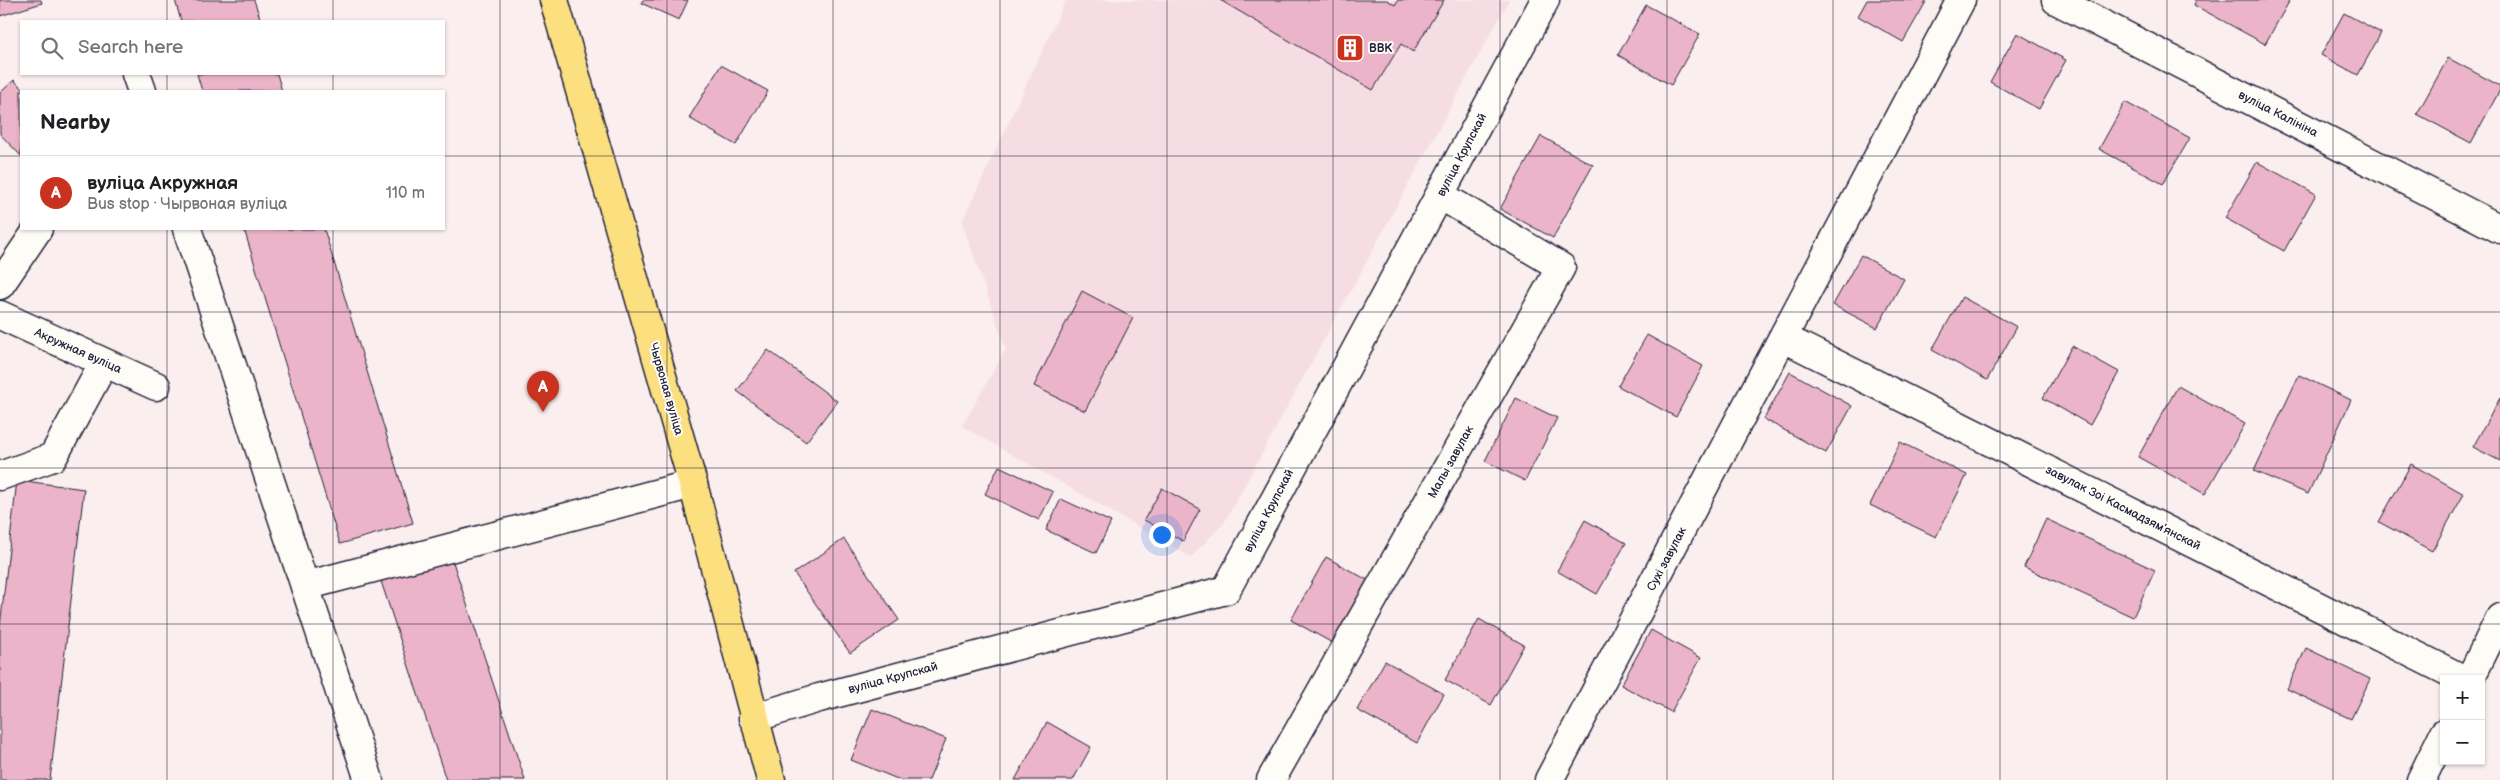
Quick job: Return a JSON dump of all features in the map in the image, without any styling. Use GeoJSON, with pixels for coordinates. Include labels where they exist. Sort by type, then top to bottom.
{"type":"FeatureCollection","features":[{"type":"Feature","properties":{"kind":"main road","name":"Чырвоная вуліца"},"geometry":{"type":"LineString","coordinates":[[554,0],[693,484],[753,718],[771,780]]}},
{"type":"Feature","properties":{"kind":"street","name":"вуліца Крупскай"},"geometry":{"type":"LineString","coordinates":[[753,718],[819,698],[1226,590],[1545,0]]}},
{"type":"Feature","properties":{"kind":"street","name":"Сухі завулак"},"geometry":{"type":"LineString","coordinates":[[1549,780],[1961,0]]}},
{"type":"Feature","properties":{"kind":"street","name":"вуліца Калініна"},"geometry":{"type":"LineString","coordinates":[[2056,0],[2500,229]]}},
{"type":"Feature","properties":{"kind":"street"},"geometry":{"type":"LineString","coordinates":[[136,75],[142,90]]}},
{"type":"Feature","properties":{"kind":"street","name":"Малы завулак"},"geometry":{"type":"LineString","coordinates":[[1271,780],[1561,267],[1440,195]]}},
{"type":"Feature","properties":{"kind":"street"},"geometry":{"type":"LineString","coordinates":[[0,285],[37,230]]}},
{"type":"Feature","properties":{"kind":"street"},"geometry":{"type":"LineString","coordinates":[[187,230],[369,780]]}},
{"type":"Feature","properties":{"kind":"street","name":"Акружная вуліца"},"geometry":{"type":"LineString","coordinates":[[0,316],[156,386]]}},
{"type":"Feature","properties":{"kind":"street","name":"завулак Зоі Касмадзямʼянскай"},"geometry":{"type":"LineString","coordinates":[[1784,338],[2455,675]]}},
{"type":"Feature","properties":{"kind":"street"},"geometry":{"type":"LineString","coordinates":[[0,476],[52,457],[104,363]]}},
{"type":"Feature","properties":{"kind":"street"},"geometry":{"type":"LineString","coordinates":[[305,586],[693,484]]}},
{"type":"Feature","properties":{"kind":"street"},"geometry":{"type":"LineString","coordinates":[[2472,675],[2500,618]]}},
{"type":"Feature","properties":{"kind":"street"},"geometry":{"type":"LineString","coordinates":[[2422,780],[2440,742]]}},
{"type":"Feature","properties":{"kind":"shaded area"},"geometry":{"type":"Polygon","coordinates":[[[1066,0],[1509,0],[1224,523],[1191,557],[962,426],[1006,349],[962,222],[1066,0]]]}},
{"type":"Feature","properties":{"kind":"building"},"geometry":{"type":"Polygon","coordinates":[[[0,0],[41,0],[42,3],[0,16],[0,0]]]}},
{"type":"Feature","properties":{"kind":"building"},"geometry":{"type":"Polygon","coordinates":[[[175,0],[254,0],[261,20],[181,20],[175,0]]]}},
{"type":"Feature","properties":{"kind":"building"},"geometry":{"type":"Polygon","coordinates":[[[643,0],[688,0],[679,20],[641,3],[643,0]]]}},
{"type":"Feature","properties":{"kind":"building","name":"ВВК"},"geometry":{"type":"Polygon","coordinates":[[[1220,0],[1387,0],[1395,5],[1398,0],[1444,0],[1413,52],[1401,44],[1373,90],[1220,0]]]}},
{"type":"Feature","properties":{"kind":"building"},"geometry":{"type":"Polygon","coordinates":[[[1867,0],[1927,0],[1903,42],[1858,16],[1867,0]]]}},
{"type":"Feature","properties":{"kind":"building"},"geometry":{"type":"Polygon","coordinates":[[[2196,0],[2290,0],[2265,44],[2194,5],[2196,0]]]}},
{"type":"Feature","properties":{"kind":"building"},"geometry":{"type":"Polygon","coordinates":[[[1646,5],[1700,34],[1671,85],[1618,55],[1646,5]]]}},
{"type":"Feature","properties":{"kind":"building"},"geometry":{"type":"Polygon","coordinates":[[[2344,13],[2381,33],[2358,75],[2321,55],[2344,13]]]}},
{"type":"Feature","properties":{"kind":"building"},"geometry":{"type":"Polygon","coordinates":[[[2017,33],[2066,60],[2039,109],[1990,82],[2017,33]]]}},
{"type":"Feature","properties":{"kind":"building"},"geometry":{"type":"Polygon","coordinates":[[[2448,58],[2500,86],[2500,90],[2471,143],[2417,114],[2448,58]]]}},
{"type":"Feature","properties":{"kind":"building"},"geometry":{"type":"Polygon","coordinates":[[[721,65],[768,91],[736,145],[689,118],[721,65]]]}},
{"type":"Feature","properties":{"kind":"building"},"geometry":{"type":"Polygon","coordinates":[[[197,75],[277,75],[282,90],[202,90],[197,75]]]}},
{"type":"Feature","properties":{"kind":"building"},"geometry":{"type":"Polygon","coordinates":[[[14,80],[24,90],[20,90],[20,155],[0,134],[0,93],[14,80]]]}},
{"type":"Feature","properties":{"kind":"building"},"geometry":{"type":"Polygon","coordinates":[[[2125,102],[2190,138],[2163,184],[2099,149],[2125,102]]]}},
{"type":"Feature","properties":{"kind":"building"},"geometry":{"type":"Polygon","coordinates":[[[1541,136],[1593,165],[1553,238],[1500,209],[1541,136]]]}},
{"type":"Feature","properties":{"kind":"building"},"geometry":{"type":"Polygon","coordinates":[[[2257,162],[2316,194],[2284,251],[2225,218],[2257,162]]]}},
{"type":"Feature","properties":{"kind":"building"},"geometry":{"type":"Polygon","coordinates":[[[244,230],[324,230],[413,523],[340,544],[244,230]]]}},
{"type":"Feature","properties":{"kind":"building"},"geometry":{"type":"Polygon","coordinates":[[[1861,255],[1904,279],[1877,328],[1833,305],[1861,255]]]}},
{"type":"Feature","properties":{"kind":"building"},"geometry":{"type":"Polygon","coordinates":[[[1082,291],[1133,318],[1085,411],[1034,386],[1082,291]]]}},
{"type":"Feature","properties":{"kind":"building"},"geometry":{"type":"Polygon","coordinates":[[[1962,297],[2017,327],[1987,380],[1932,350],[1962,297]]]}},
{"type":"Feature","properties":{"kind":"building"},"geometry":{"type":"Polygon","coordinates":[[[1647,335],[1703,366],[1676,417],[1618,386],[1647,335]]]}},
{"type":"Feature","properties":{"kind":"building"},"geometry":{"type":"Polygon","coordinates":[[[2072,346],[2119,372],[2090,425],[2043,398],[2072,346]]]}},
{"type":"Feature","properties":{"kind":"building"},"geometry":{"type":"Polygon","coordinates":[[[768,350],[837,401],[806,442],[737,391],[768,350]]]}},
{"type":"Feature","properties":{"kind":"building"},"geometry":{"type":"Polygon","coordinates":[[[1790,372],[1852,406],[1826,453],[1764,419],[1790,372]]]}},
{"type":"Feature","properties":{"kind":"building"},"geometry":{"type":"Polygon","coordinates":[[[2299,375],[2351,400],[2308,494],[2254,471],[2299,375]]]}},
{"type":"Feature","properties":{"kind":"building"},"geometry":{"type":"Polygon","coordinates":[[[2178,386],[2245,424],[2205,494],[2138,457],[2178,386]]]}},
{"type":"Feature","properties":{"kind":"building"},"geometry":{"type":"Polygon","coordinates":[[[1516,398],[1557,418],[1525,481],[1485,461],[1516,398]]]}},
{"type":"Feature","properties":{"kind":"building"},"geometry":{"type":"Polygon","coordinates":[[[2500,398],[2500,461],[2473,447],[2500,398]]]}},
{"type":"Feature","properties":{"kind":"building"},"geometry":{"type":"Polygon","coordinates":[[[1900,442],[1967,475],[1936,537],[1870,505],[1900,442]]]}},
{"type":"Feature","properties":{"kind":"building"},"geometry":{"type":"Polygon","coordinates":[[[2411,464],[2464,494],[2432,551],[2379,522],[2411,464]]]}},
{"type":"Feature","properties":{"kind":"building"},"geometry":{"type":"Polygon","coordinates":[[[999,466],[1053,492],[1039,520],[985,494],[999,466]]]}},
{"type":"Feature","properties":{"kind":"building"},"geometry":{"type":"Polygon","coordinates":[[[17,480],[84,489],[50,780],[0,780],[0,627],[17,480]]]}},
{"type":"Feature","properties":{"kind":"building"},"geometry":{"type":"Polygon","coordinates":[[[1162,488],[1200,509],[1183,541],[1144,520],[1162,488]]]}},
{"type":"Feature","properties":{"kind":"building"},"geometry":{"type":"Polygon","coordinates":[[[1061,499],[1111,522],[1096,553],[1046,530],[1061,499]]]}},
{"type":"Feature","properties":{"kind":"building"},"geometry":{"type":"Polygon","coordinates":[[[2046,519],[2155,570],[2133,617],[2024,567],[2046,519]]]}},
{"type":"Feature","properties":{"kind":"building"},"geometry":{"type":"Polygon","coordinates":[[[1585,520],[1626,543],[1597,594],[1557,571],[1585,520]]]}},
{"type":"Feature","properties":{"kind":"building"},"geometry":{"type":"Polygon","coordinates":[[[844,539],[899,620],[850,653],[794,573],[844,539]]]}},
{"type":"Feature","properties":{"kind":"building"},"geometry":{"type":"Polygon","coordinates":[[[450,553],[525,780],[446,780],[379,575],[450,553]]]}},
{"type":"Feature","properties":{"kind":"building"},"geometry":{"type":"Polygon","coordinates":[[[1326,557],[1371,582],[1336,645],[1291,620],[1326,557]]]}},
{"type":"Feature","properties":{"kind":"building"},"geometry":{"type":"Polygon","coordinates":[[[1479,619],[1524,645],[1491,705],[1445,680],[1479,619]]]}},
{"type":"Feature","properties":{"kind":"building"},"geometry":{"type":"Polygon","coordinates":[[[1651,630],[1701,658],[1671,712],[1621,685],[1651,630]]]}},
{"type":"Feature","properties":{"kind":"building"},"geometry":{"type":"Polygon","coordinates":[[[2306,648],[2370,679],[2351,719],[2287,689],[2306,648]]]}},
{"type":"Feature","properties":{"kind":"building"},"geometry":{"type":"Polygon","coordinates":[[[1385,661],[1444,694],[1417,743],[1357,710],[1385,661]]]}},
{"type":"Feature","properties":{"kind":"building"},"geometry":{"type":"Polygon","coordinates":[[[872,709],[946,739],[929,780],[900,780],[851,760],[872,709]]]}},
{"type":"Feature","properties":{"kind":"building"},"geometry":{"type":"Polygon","coordinates":[[[1047,722],[1091,747],[1073,780],[1015,780],[1047,722]]]}},
{"type":"Feature","properties":{"kind":"place","name":"ВВК"},"geometry":{"type":"Point","coordinates":[1350,48]}},
{"type":"Feature","properties":{"kind":"place","name":"вуліца Акружная"},"geometry":{"type":"Point","coordinates":[543,412]}}]}
